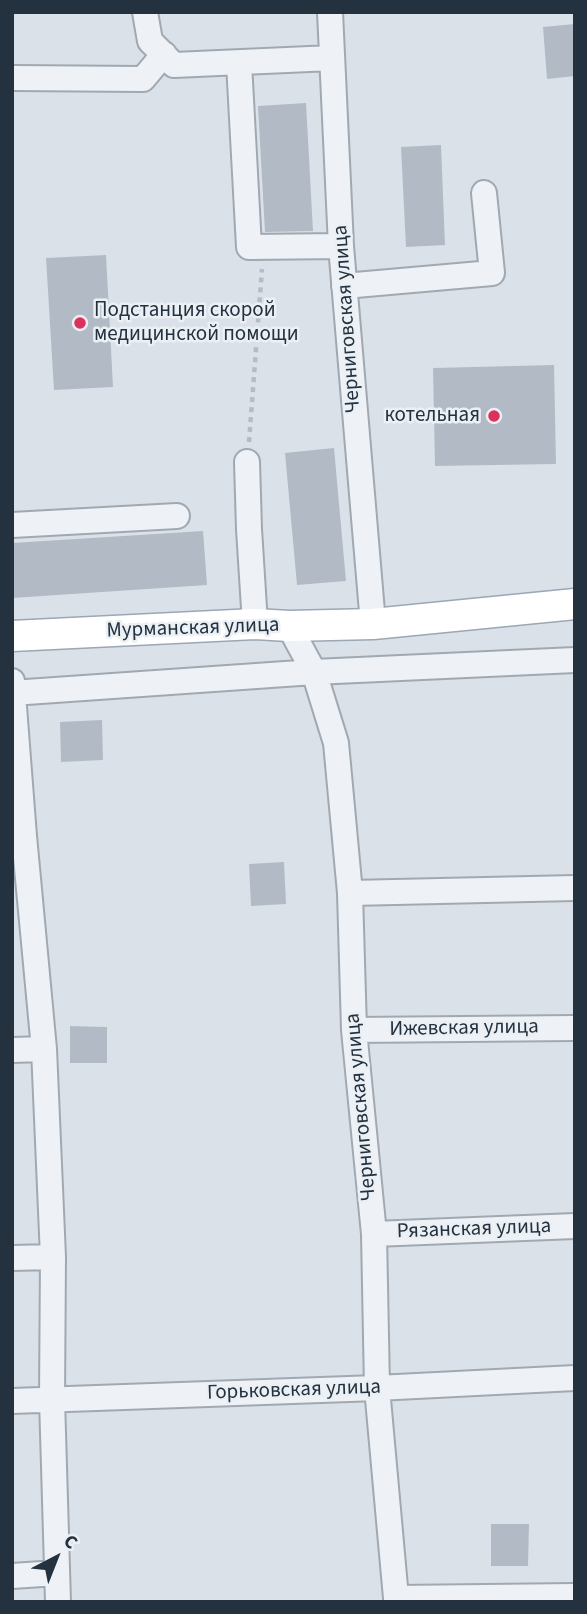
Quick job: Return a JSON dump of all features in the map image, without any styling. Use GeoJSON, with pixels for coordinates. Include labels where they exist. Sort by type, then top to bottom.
{"type":"FeatureCollection","features":[{"type":"Feature","properties":{"kind":"main road","name":"Мурманская улица"},"geometry":{"type":"LineString","coordinates":[[12,636],[255,624],[373,624],[575,604]]}},
{"type":"Feature","properties":{"kind":"street"},"geometry":{"type":"LineString","coordinates":[[145,12],[150,41],[174,65],[332,58]]}},
{"type":"Feature","properties":{"kind":"street","name":"Черниговская улица"},"geometry":{"type":"LineString","coordinates":[[330,12],[341,246],[373,624]]}},
{"type":"Feature","properties":{"kind":"street"},"geometry":{"type":"LineString","coordinates":[[14,78],[143,79],[164,54]]}},
{"type":"Feature","properties":{"kind":"street"},"geometry":{"type":"LineString","coordinates":[[239,63],[249,247],[341,246]]}},
{"type":"Feature","properties":{"kind":"street"},"geometry":{"type":"LineString","coordinates":[[344,286],[492,273],[484,193]]}},
{"type":"Feature","properties":{"kind":"street"},"geometry":{"type":"LineString","coordinates":[[247,462],[255,624]]}},
{"type":"Feature","properties":{"kind":"street"},"geometry":{"type":"LineString","coordinates":[[12,525],[177,516]]}},
{"type":"Feature","properties":{"kind":"street","name":"Черниговская улица"},"geometry":{"type":"LineString","coordinates":[[289,626],[314,672],[336,743],[350,892],[354,1030],[374,1234],[377,1388],[396,1598],[575,1596]]}},
{"type":"Feature","properties":{"kind":"street"},"geometry":{"type":"LineString","coordinates":[[13,693],[314,672],[575,660]]}},
{"type":"Feature","properties":{"kind":"street"},"geometry":{"type":"LineString","coordinates":[[12,681],[18,836],[44,1049],[53,1257],[52,1399],[58,1602]]}},
{"type":"Feature","properties":{"kind":"street"},"geometry":{"type":"LineString","coordinates":[[350,892],[575,888]]}},
{"type":"Feature","properties":{"kind":"street","name":"Ижевская улица"},"geometry":{"type":"LineString","coordinates":[[354,1030],[575,1028]]}},
{"type":"Feature","properties":{"kind":"street"},"geometry":{"type":"LineString","coordinates":[[12,1050],[44,1049]]}},
{"type":"Feature","properties":{"kind":"street","name":"Рязанская улица"},"geometry":{"type":"LineString","coordinates":[[374,1234],[575,1226]]}},
{"type":"Feature","properties":{"kind":"street"},"geometry":{"type":"LineString","coordinates":[[12,1258],[53,1257]]}},
{"type":"Feature","properties":{"kind":"street","name":"Горьковская улица"},"geometry":{"type":"LineString","coordinates":[[12,1401],[575,1378]]}},
{"type":"Feature","properties":{"kind":"street"},"geometry":{"type":"LineString","coordinates":[[12,1576],[57,1573]]}},
{"type":"Feature","properties":{"kind":"path"},"geometry":{"type":"LineString","coordinates":[[247,462],[264,247]]}},
{"type":"Feature","properties":{"kind":"building"},"geometry":{"type":"Polygon","coordinates":[[[575,24],[575,76],[547,79],[543,27],[575,24]]]}},
{"type":"Feature","properties":{"kind":"building"},"geometry":{"type":"Polygon","coordinates":[[[306,103],[313,231],[265,232],[258,106],[306,103]]]}},
{"type":"Feature","properties":{"kind":"building"},"geometry":{"type":"Polygon","coordinates":[[[441,145],[445,245],[406,247],[401,147],[441,145]]]}},
{"type":"Feature","properties":{"kind":"building","name":"Подстанция скорой медицинской помощи"},"geometry":{"type":"Polygon","coordinates":[[[106,255],[113,387],[54,390],[46,258],[106,255]]]}},
{"type":"Feature","properties":{"kind":"building","name":"котельная"},"geometry":{"type":"Polygon","coordinates":[[[554,365],[556,464],[435,466],[433,368],[554,365]]]}},
{"type":"Feature","properties":{"kind":"building"},"geometry":{"type":"Polygon","coordinates":[[[334,448],[346,581],[297,585],[285,453],[334,448]]]}},
{"type":"Feature","properties":{"kind":"building"},"geometry":{"type":"Polygon","coordinates":[[[203,531],[207,585],[12,598],[12,543],[203,531]]]}},
{"type":"Feature","properties":{"kind":"building"},"geometry":{"type":"Polygon","coordinates":[[[102,720],[103,760],[61,762],[60,722],[102,720]]]}},
{"type":"Feature","properties":{"kind":"building"},"geometry":{"type":"Polygon","coordinates":[[[284,862],[286,904],[251,906],[249,864],[284,862]]]}},
{"type":"Feature","properties":{"kind":"building"},"geometry":{"type":"Polygon","coordinates":[[[70,1026],[107,1027],[107,1063],[70,1063],[70,1026]]]}},
{"type":"Feature","properties":{"kind":"building"},"geometry":{"type":"Polygon","coordinates":[[[491,1524],[529,1524],[528,1566],[491,1566],[491,1524]]]}},
{"type":"Feature","properties":{"kind":"place","name":"Подстанция скорой медицинской помощи"},"geometry":{"type":"Point","coordinates":[80,323]}},
{"type":"Feature","properties":{"kind":"place","name":"котельная"},"geometry":{"type":"Point","coordinates":[494,416]}}]}
